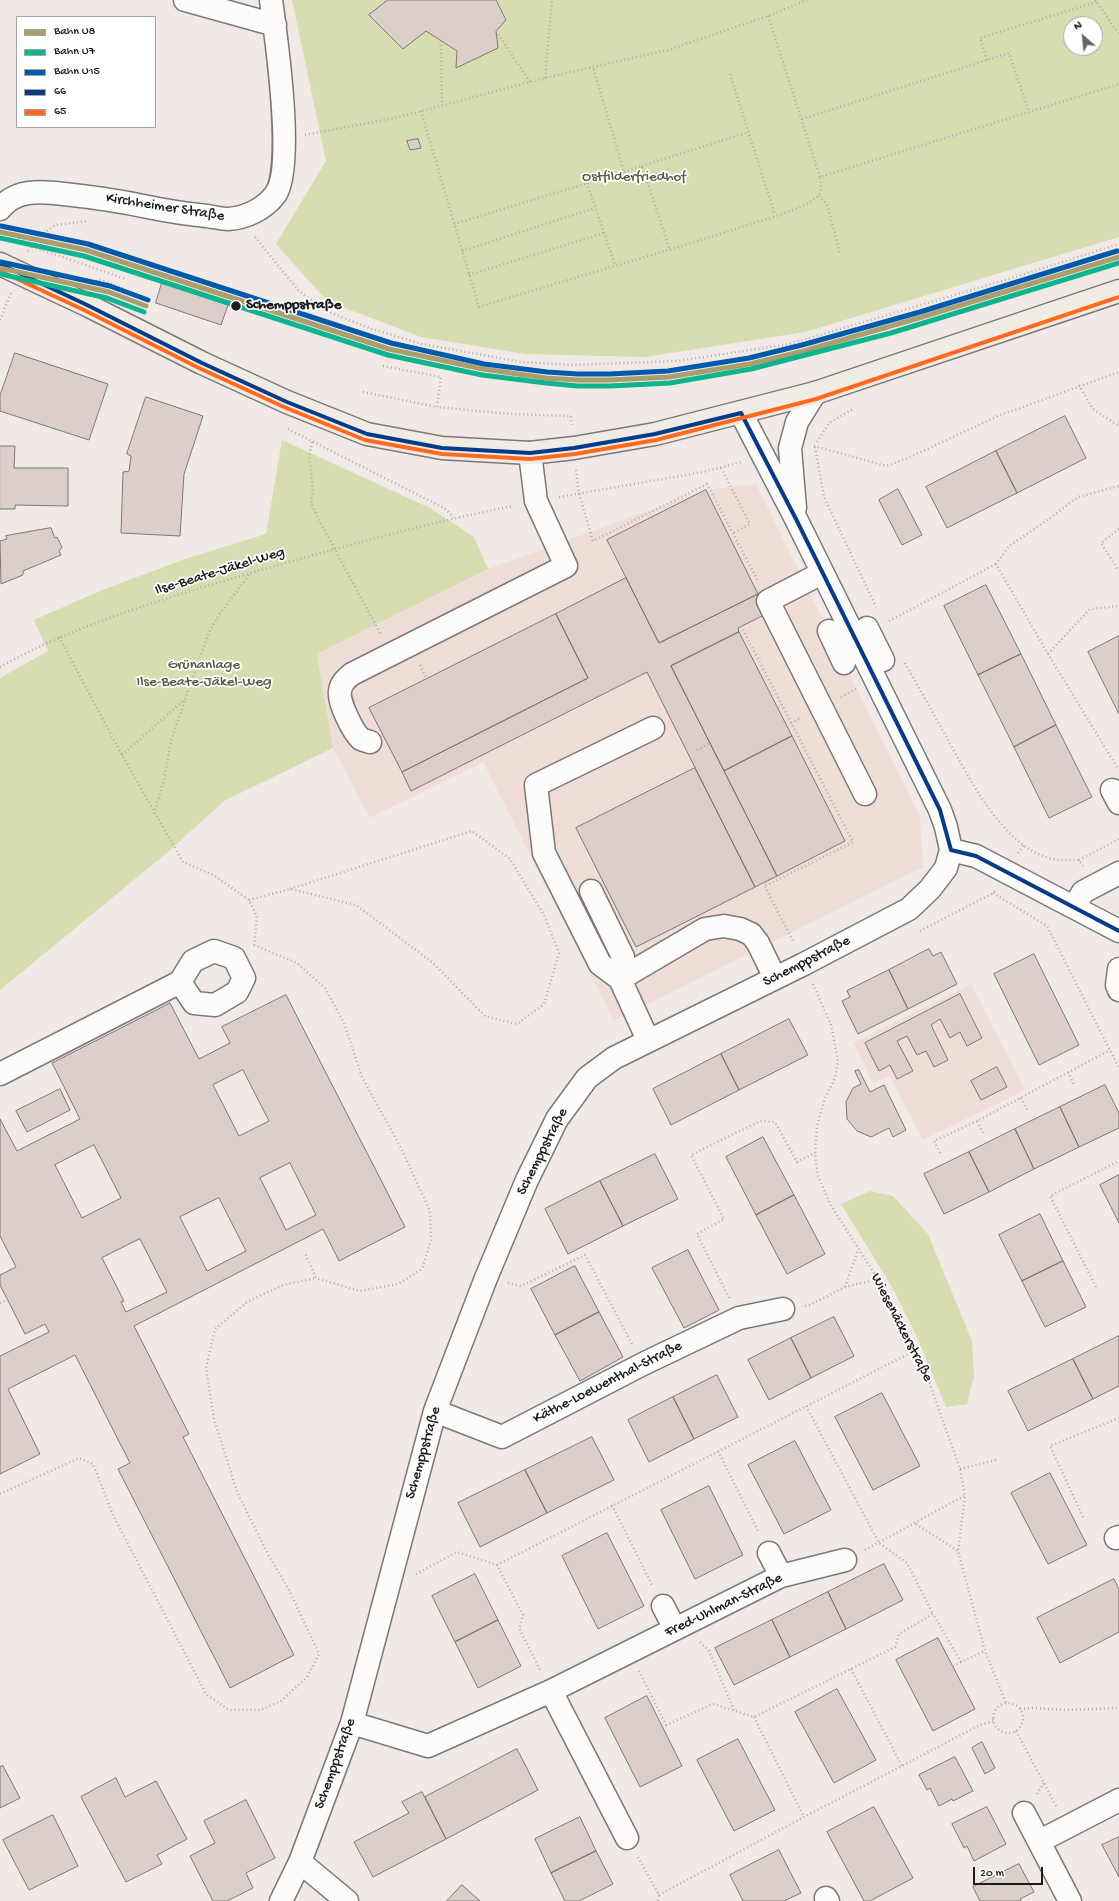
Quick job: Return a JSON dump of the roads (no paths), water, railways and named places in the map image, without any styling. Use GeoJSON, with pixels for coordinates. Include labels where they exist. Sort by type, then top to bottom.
{"type":"FeatureCollection","features":[{"type":"Feature","properties":{"kind":"main road"},"geometry":{"type":"LineString","coordinates":[[0,264],[93,308],[202,364],[287,402],[367,434],[442,448],[530,453],[574,448],[655,434],[815,393],[1119,291]]}},
{"type":"Feature","properties":{"kind":"street"},"geometry":{"type":"LineString","coordinates":[[185,0],[275,25]]}},
{"type":"Feature","properties":{"kind":"street","name":"Kirchheimer Straße"},"geometry":{"type":"LineString","coordinates":[[3,218],[6,201],[25,193],[49,192],[108,199],[176,212],[228,219],[249,215],[264,206],[276,194],[283,173],[285,138],[272,0]]}},
{"type":"Feature","properties":{"kind":"street","name":"Schemppstraße"},"geometry":{"type":"LineString","coordinates":[[796,519],[790,448],[797,422],[815,393]]}},
{"type":"Feature","properties":{"kind":"street","name":"Schemppstraße"},"geometry":{"type":"LineString","coordinates":[[281,1901],[300,1862],[352,1723],[435,1411],[486,1278],[527,1180],[557,1120],[587,1078],[614,1058],[804,964],[909,909],[930,889],[946,868],[951,850],[946,827],[887,665],[822,572],[741,413]]}},
{"type":"Feature","properties":{"kind":"street"},"geometry":{"type":"LineString","coordinates":[[370,742],[362,740],[356,734],[340,701],[340,691],[344,681],[352,674],[566,566],[536,501],[530,453]]}},
{"type":"Feature","properties":{"kind":"street"},"geometry":{"type":"LineString","coordinates":[[822,572],[768,601],[865,794]]}},
{"type":"Feature","properties":{"kind":"street"},"geometry":{"type":"LineString","coordinates":[[877,621],[887,665]]}},
{"type":"Feature","properties":{"kind":"street"},"geometry":{"type":"LineString","coordinates":[[829,631],[844,663]]}},
{"type":"Feature","properties":{"kind":"street"},"geometry":{"type":"LineString","coordinates":[[648,1040],[620,979],[600,964],[544,853],[536,785],[653,728]]}},
{"type":"Feature","properties":{"kind":"street"},"geometry":{"type":"LineString","coordinates":[[951,850],[976,856],[1119,931]]}},
{"type":"Feature","properties":{"kind":"street"},"geometry":{"type":"LineString","coordinates":[[1074,908],[1083,892],[1119,873]]}},
{"type":"Feature","properties":{"kind":"street"},"geometry":{"type":"LineString","coordinates":[[591,891],[623,957],[620,979]]}},
{"type":"Feature","properties":{"kind":"street"},"geometry":{"type":"LineString","coordinates":[[620,979],[705,930],[724,926],[740,929],[751,934],[758,943],[775,978]]}},
{"type":"Feature","properties":{"kind":"street"},"geometry":{"type":"LineString","coordinates":[[0,1074],[180,982],[193,961],[214,951],[234,958],[244,978],[237,992],[215,1005],[194,1003],[180,982]]}},
{"type":"Feature","properties":{"kind":"street"},"geometry":{"type":"LineString","coordinates":[[1119,969],[1117,985],[1119,990]]}},
{"type":"Feature","properties":{"kind":"street","name":"Käthe-Loewenthal-Straße"},"geometry":{"type":"LineString","coordinates":[[435,1411],[502,1437],[643,1364],[739,1318],[783,1309]]}},
{"type":"Feature","properties":{"kind":"street"},"geometry":{"type":"LineString","coordinates":[[769,1553],[781,1576]]}},
{"type":"Feature","properties":{"kind":"street","name":"Fred-Uhlman-Straße"},"geometry":{"type":"LineString","coordinates":[[352,1723],[428,1746],[551,1691],[630,1653],[781,1576],[845,1560]]}},
{"type":"Feature","properties":{"kind":"street"},"geometry":{"type":"LineString","coordinates":[[663,1606],[679,1627]]}},
{"type":"Feature","properties":{"kind":"street"},"geometry":{"type":"LineString","coordinates":[[551,1691],[627,1838]]}},
{"type":"Feature","properties":{"kind":"street"},"geometry":{"type":"LineString","coordinates":[[1040,1840],[1119,1800]]}},
{"type":"Feature","properties":{"kind":"street"},"geometry":{"type":"LineString","coordinates":[[1024,1813],[1040,1840],[1070,1901]]}},
{"type":"Feature","properties":{"kind":"street"},"geometry":{"type":"LineString","coordinates":[[300,1862],[347,1901]]}},
{"type":"Feature","properties":{"kind":"rail line","name":"U15"},"geometry":{"type":"LineString","coordinates":[[1,226],[88,244],[391,343],[484,364],[547,372],[578,374],[668,371],[749,358],[802,345],[920,312],[1117,251]]}},
{"type":"Feature","properties":{"kind":"rail line","name":"U8"},"geometry":{"type":"LineString","coordinates":[[0,232],[86,250],[389,349],[483,369],[546,378],[578,380],[669,377],[750,364],[804,351],[922,317],[1119,257]]}},
{"type":"Feature","properties":{"kind":"rail line","name":"U7"},"geometry":{"type":"LineString","coordinates":[[0,238],[84,256],[388,355],[482,375],[578,386],[670,383],[751,369],[891,333],[1119,263]]}},
{"type":"Feature","properties":{"kind":"rail line","name":"U15"},"geometry":{"type":"LineString","coordinates":[[1,262],[110,286],[148,300]]}},
{"type":"Feature","properties":{"kind":"rail line","name":"U8"},"geometry":{"type":"LineString","coordinates":[[0,268],[109,292],[146,306]]}},
{"type":"Feature","properties":{"kind":"rail line","name":"U7"},"geometry":{"type":"LineString","coordinates":[[0,274],[107,298],[144,312]]}},
{"type":"Feature","properties":{"kind":"place","name":"Schemppstraße"},"geometry":{"type":"Point","coordinates":[236,306]}},
{"type":"Feature","properties":{"kind":"park label","name":"Ostfilderfriedhof"},"geometry":{"type":"Point","coordinates":[634,178]}},
{"type":"Feature","properties":{"kind":"park label","name":"Grünanlage Ilse-Beate-Jäkel-Weg"},"geometry":{"type":"Point","coordinates":[204,674]}}]}
